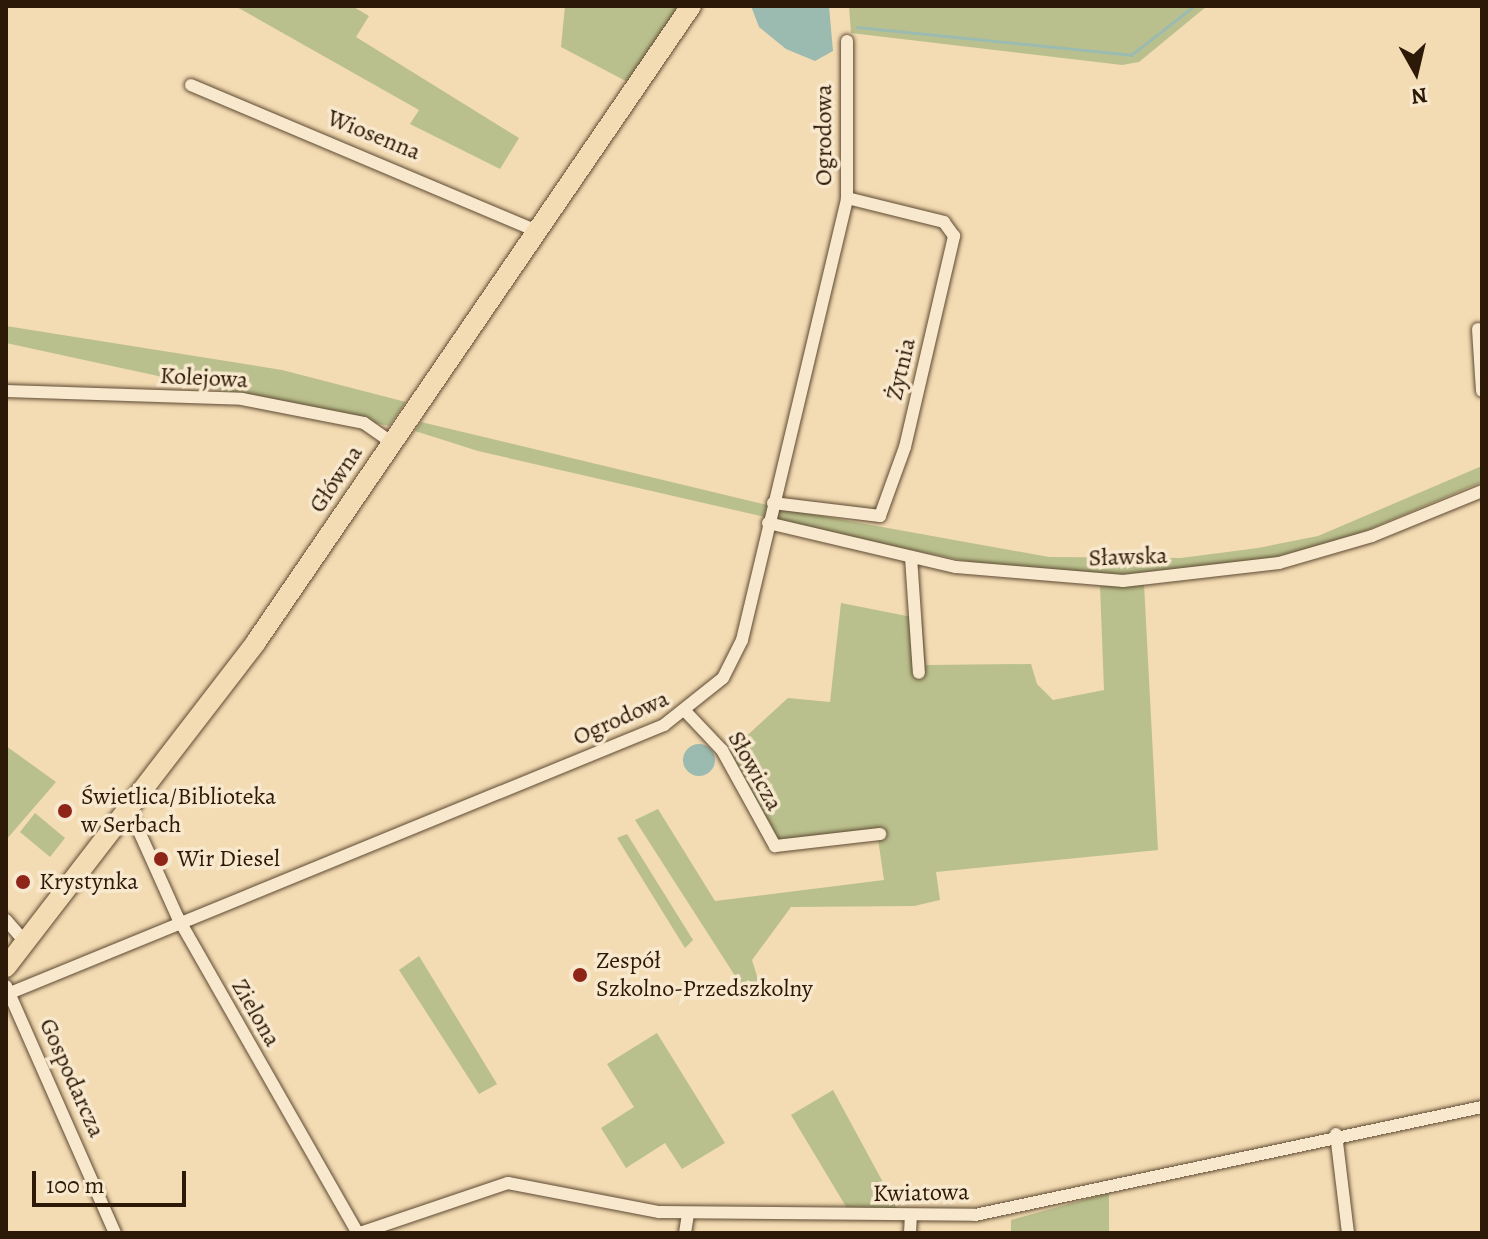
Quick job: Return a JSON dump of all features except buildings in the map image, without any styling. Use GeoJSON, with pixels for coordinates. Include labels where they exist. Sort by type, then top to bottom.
{"type":"FeatureCollection","features":[{"type":"Feature","properties":{"kind":"main road","name":"Główna"},"geometry":{"type":"LineString","coordinates":[[6,967],[219,695],[691,6]]}},
{"type":"Feature","properties":{"kind":"street","name":"Ogrodowa"},"geometry":{"type":"LineString","coordinates":[[8,990],[182,923],[687,713],[733,661],[847,198],[847,41]]}},
{"type":"Feature","properties":{"kind":"street","name":"Wiosenna"},"geometry":{"type":"LineString","coordinates":[[191,85],[537,231]]}},
{"type":"Feature","properties":{"kind":"street","name":"Żytnia"},"geometry":{"type":"LineString","coordinates":[[773,503],[880,516],[905,447],[954,236],[944,222],[847,198]]}},
{"type":"Feature","properties":{"kind":"street"},"geometry":{"type":"LineString","coordinates":[[1478,329],[1482,391]]}},
{"type":"Feature","properties":{"kind":"street","name":"Kolejowa"},"geometry":{"type":"LineString","coordinates":[[6,391],[242,399],[364,423],[393,443]]}},
{"type":"Feature","properties":{"kind":"street","name":"Sławska"},"geometry":{"type":"LineString","coordinates":[[768,523],[911,557],[1089,581],[1249,570],[1372,536],[1482,491]]}},
{"type":"Feature","properties":{"kind":"street"},"geometry":{"type":"LineString","coordinates":[[911,557],[919,673]]}},
{"type":"Feature","properties":{"kind":"street","name":"Słowicza"},"geometry":{"type":"LineString","coordinates":[[687,713],[722,750],[775,846],[880,834]]}},
{"type":"Feature","properties":{"kind":"street","name":"Zielona"},"geometry":{"type":"LineString","coordinates":[[129,809],[182,923],[359,1233]]}},
{"type":"Feature","properties":{"kind":"street"},"geometry":{"type":"LineString","coordinates":[[6,920],[25,942]]}},
{"type":"Feature","properties":{"kind":"street","name":"Gospodarcza"},"geometry":{"type":"LineString","coordinates":[[8,990],[115,1233]]}},
{"type":"Feature","properties":{"kind":"street","name":"Kwiatowa"},"geometry":{"type":"LineString","coordinates":[[359,1233],[508,1183],[688,1214],[911,1216],[1027,1206],[1336,1134],[1482,1107]]}},
{"type":"Feature","properties":{"kind":"street"},"geometry":{"type":"LineString","coordinates":[[1336,1134],[1348,1233]]}},
{"type":"Feature","properties":{"kind":"street"},"geometry":{"type":"LineString","coordinates":[[685,1233],[688,1214]]}},
{"type":"Feature","properties":{"kind":"street"},"geometry":{"type":"LineString","coordinates":[[910,1233],[911,1216]]}},
{"type":"Feature","properties":{"kind":"street"},"geometry":{"type":"LineString","coordinates":[[399,1219],[403,1233]]}},
{"type":"Feature","properties":{"kind":"green space"},"geometry":{"type":"Polygon","coordinates":[[[235,6],[352,6],[369,16],[356,37],[519,138],[500,169],[410,124],[419,110],[235,6]]]}},
{"type":"Feature","properties":{"kind":"green space"},"geometry":{"type":"Polygon","coordinates":[[[565,6],[693,6],[639,88],[561,47],[565,6]]]}},
{"type":"Feature","properties":{"kind":"green space"},"geometry":{"type":"Polygon","coordinates":[[[849,6],[1207,6],[1139,62],[1122,65],[851,33],[849,6]]]}},
{"type":"Feature","properties":{"kind":"green space"},"geometry":{"type":"Polygon","coordinates":[[[6,326],[282,370],[406,402],[389,426],[6,343],[6,326]]]}},
{"type":"Feature","properties":{"kind":"green space"},"geometry":{"type":"Polygon","coordinates":[[[421,422],[788,510],[1049,557],[1181,558],[1258,548],[1318,536],[1482,466],[1482,482],[1353,536],[1264,560],[1118,575],[980,564],[882,544],[478,451],[415,431],[421,422]]]}},
{"type":"Feature","properties":{"kind":"green space"},"geometry":{"type":"Polygon","coordinates":[[[1144,584],[1158,850],[936,872],[940,900],[914,906],[791,907],[752,960],[761,989],[746,993],[635,820],[658,809],[715,901],[884,880],[877,832],[779,841],[729,752],[788,698],[830,702],[841,603],[922,619],[926,665],[1031,664],[1037,684],[1053,700],[1104,690],[1100,586],[1144,584]]]}},
{"type":"Feature","properties":{"kind":"green space"},"geometry":{"type":"Polygon","coordinates":[[[6,746],[56,782],[6,840],[6,746]]]}},
{"type":"Feature","properties":{"kind":"green space"},"geometry":{"type":"Polygon","coordinates":[[[35,813],[65,838],[50,857],[20,832],[35,813]]]}},
{"type":"Feature","properties":{"kind":"green space"},"geometry":{"type":"Polygon","coordinates":[[[627,834],[693,940],[685,948],[617,838],[627,834]]]}},
{"type":"Feature","properties":{"kind":"green space"},"geometry":{"type":"Polygon","coordinates":[[[419,956],[497,1084],[479,1094],[399,970],[419,956]]]}},
{"type":"Feature","properties":{"kind":"green space"},"geometry":{"type":"Polygon","coordinates":[[[657,1033],[725,1143],[682,1169],[665,1143],[626,1168],[601,1128],[634,1107],[607,1064],[657,1033]]]}},
{"type":"Feature","properties":{"kind":"green space"},"geometry":{"type":"Polygon","coordinates":[[[833,1090],[898,1210],[848,1210],[791,1115],[833,1090]]]}},
{"type":"Feature","properties":{"kind":"green space"},"geometry":{"type":"Polygon","coordinates":[[[1109,1193],[1109,1233],[1011,1233],[1011,1220],[1109,1193]]]}},
{"type":"Feature","properties":{"kind":"water"},"geometry":{"type":"Polygon","coordinates":[[[751,6],[829,6],[833,51],[815,61],[786,49],[759,27],[751,6]]]}},
{"type":"Feature","properties":{"kind":"water"},"geometry":{"type":"Polygon","coordinates":[[[699,744],[710,749],[715,760],[710,771],[699,776],[688,771],[683,760],[688,749],[699,744]]]}},
{"type":"Feature","properties":{"kind":"waterway"},"geometry":{"type":"LineString","coordinates":[[857,27],[1131,55],[1194,6]]}},
{"type":"Feature","properties":{"kind":"place","name":"Świetlica/Biblioteka w Serbach"},"geometry":{"type":"Point","coordinates":[65,811]}},
{"type":"Feature","properties":{"kind":"place","name":"Wir Diesel"},"geometry":{"type":"Point","coordinates":[161,859]}},
{"type":"Feature","properties":{"kind":"place","name":"Krystynka"},"geometry":{"type":"Point","coordinates":[23,882]}},
{"type":"Feature","properties":{"kind":"place","name":"Zespół Szkolno-Przedszkolny"},"geometry":{"type":"Point","coordinates":[580,975]}}]}
